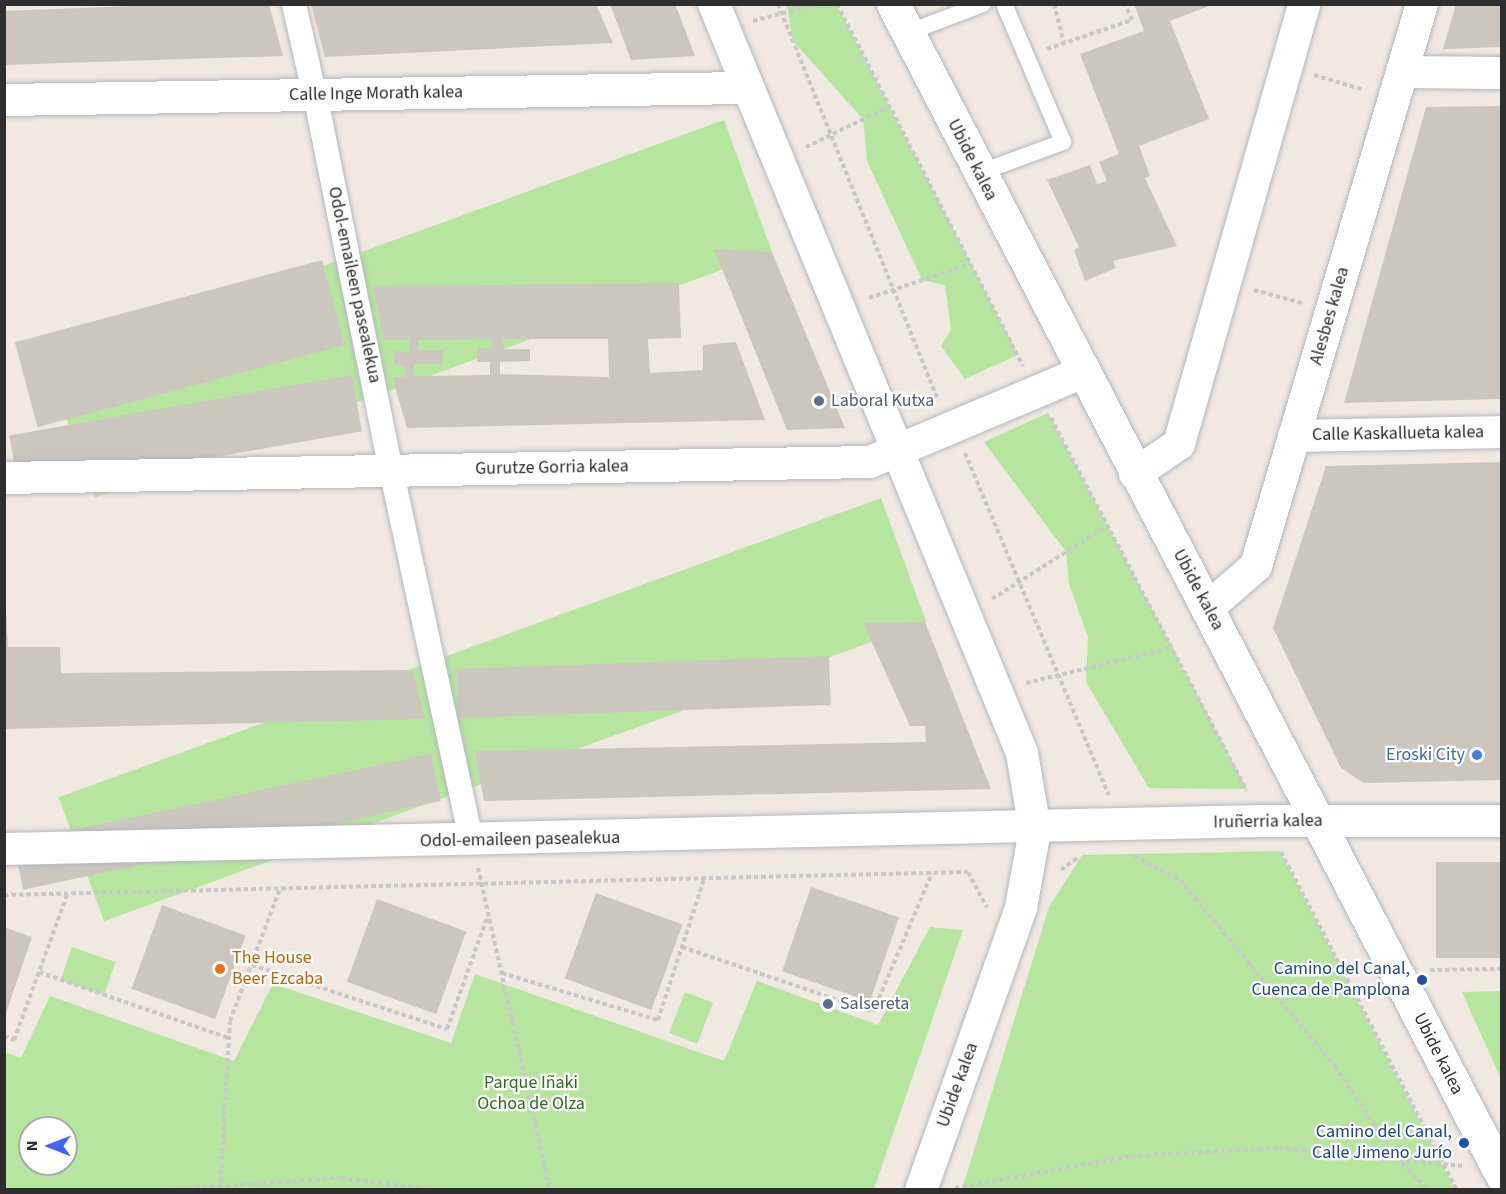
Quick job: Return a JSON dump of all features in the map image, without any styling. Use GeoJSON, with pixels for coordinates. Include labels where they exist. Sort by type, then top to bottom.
{"type":"FeatureCollection","features":[{"type":"Feature","properties":{"kind":"street"},"geometry":{"type":"LineString","coordinates":[[294,4],[312,83]]}},
{"type":"Feature","properties":{"kind":"street"},"geometry":{"type":"LineString","coordinates":[[1135,474],[1179,444],[1304,4]]}},
{"type":"Feature","properties":{"kind":"street","name":"Alesbes kalea"},"geometry":{"type":"LineString","coordinates":[[1208,608],[1256,566],[1422,4]]}},
{"type":"Feature","properties":{"kind":"street","name":"Ubide kalea"},"geometry":{"type":"LineString","coordinates":[[719,17],[1022,753],[1035,830],[1021,908],[921,1190]]}},
{"type":"Feature","properties":{"kind":"street","name":"Ubide kalea"},"geometry":{"type":"LineString","coordinates":[[900,19],[1081,373],[1208,608],[1502,1176]]}},
{"type":"Feature","properties":{"kind":"street"},"geometry":{"type":"LineString","coordinates":[[1398,85],[1502,73]]}},
{"type":"Feature","properties":{"kind":"street","name":"Calle Inge Morath kalea"},"geometry":{"type":"LineString","coordinates":[[4,100],[747,88]]}},
{"type":"Feature","properties":{"kind":"street","name":"Odol-emaileen pasealekua"},"geometry":{"type":"LineString","coordinates":[[318,110],[392,472],[469,829]]}},
{"type":"Feature","properties":{"kind":"street","name":"Gurutze Gorria kalea"},"geometry":{"type":"LineString","coordinates":[[4,478],[870,462],[900,453],[1081,373]]}},
{"type":"Feature","properties":{"kind":"street","name":"Calle Kaskallueta kalea"},"geometry":{"type":"LineString","coordinates":[[1294,436],[1502,432]]}},
{"type":"Feature","properties":{"kind":"street","name":"Iruñerria kalea"},"geometry":{"type":"LineString","coordinates":[[1035,830],[1317,822],[1502,821]]}},
{"type":"Feature","properties":{"kind":"street","name":"Odol-emaileen pasealekua"},"geometry":{"type":"LineString","coordinates":[[4,849],[1035,830]]}},
{"type":"Feature","properties":{"kind":"lane"},"geometry":{"type":"LineString","coordinates":[[900,19],[983,4]]}},
{"type":"Feature","properties":{"kind":"lane"},"geometry":{"type":"LineString","coordinates":[[979,173],[1063,142],[1004,4]]}},
{"type":"Feature","properties":{"kind":"path"},"geometry":{"type":"LineString","coordinates":[[778,4],[891,291],[1021,582],[1120,826]]}},
{"type":"Feature","properties":{"kind":"path"},"geometry":{"type":"LineString","coordinates":[[719,17],[781,12],[816,4]]}},
{"type":"Feature","properties":{"kind":"path"},"geometry":{"type":"LineString","coordinates":[[837,4],[888,107],[1028,374]]}},
{"type":"Feature","properties":{"kind":"path"},"geometry":{"type":"LineString","coordinates":[[1054,4],[1064,43]]}},
{"type":"Feature","properties":{"kind":"path"},"geometry":{"type":"LineString","coordinates":[[1026,56],[1132,20],[1125,4]]}},
{"type":"Feature","properties":{"kind":"path"},"geometry":{"type":"LineString","coordinates":[[1286,67],[1398,85]]}},
{"type":"Feature","properties":{"kind":"path"},"geometry":{"type":"LineString","coordinates":[[779,161],[888,107]]}},
{"type":"Feature","properties":{"kind":"path"},"geometry":{"type":"LineString","coordinates":[[839,308],[970,264]]}},
{"type":"Feature","properties":{"kind":"path"},"geometry":{"type":"LineString","coordinates":[[1226,282],[1331,311]]}},
{"type":"Feature","properties":{"kind":"path"},"geometry":{"type":"LineString","coordinates":[[1047,410],[1249,796]]}},
{"type":"Feature","properties":{"kind":"path"},"geometry":{"type":"LineString","coordinates":[[965,614],[1021,582],[1108,526]]}},
{"type":"Feature","properties":{"kind":"path"},"geometry":{"type":"LineString","coordinates":[[996,689],[1171,648]]}},
{"type":"Feature","properties":{"kind":"path"},"geometry":{"type":"LineString","coordinates":[[1277,846],[1457,1190]]}},
{"type":"Feature","properties":{"kind":"path"},"geometry":{"type":"LineString","coordinates":[[1269,852],[1280,851]]}},
{"type":"Feature","properties":{"kind":"path"},"geometry":{"type":"LineString","coordinates":[[1153,854],[1130,854],[1180,880],[1335,1066],[1397,1158],[1428,1190]]}},
{"type":"Feature","properties":{"kind":"path"},"geometry":{"type":"LineString","coordinates":[[1059,876],[1063,866],[1082,855]]}},
{"type":"Feature","properties":{"kind":"path","name":"Odol-emaileen pasealekua"},"geometry":{"type":"LineString","coordinates":[[475,856],[550,1190]]}},
{"type":"Feature","properties":{"kind":"path"},"geometry":{"type":"LineString","coordinates":[[4,895],[968,872],[987,907],[1021,908]]}},
{"type":"Feature","properties":{"kind":"path"},"geometry":{"type":"LineString","coordinates":[[682,946],[873,1012],[932,873]]}},
{"type":"Feature","properties":{"kind":"path"},"geometry":{"type":"LineString","coordinates":[[501,973],[658,1020],[704,879]]}},
{"type":"Feature","properties":{"kind":"path"},"geometry":{"type":"LineString","coordinates":[[220,1187],[229,1038],[252,965],[280,889]]}},
{"type":"Feature","properties":{"kind":"path"},"geometry":{"type":"LineString","coordinates":[[4,1036],[14,1040],[67,895]]}},
{"type":"Feature","properties":{"kind":"path"},"geometry":{"type":"LineString","coordinates":[[252,965],[447,1029],[488,915]]}},
{"type":"Feature","properties":{"kind":"path"},"geometry":{"type":"LineString","coordinates":[[1395,972],[1502,969]]}},
{"type":"Feature","properties":{"kind":"path"},"geometry":{"type":"LineString","coordinates":[[39,972],[229,1038]]}},
{"type":"Feature","properties":{"kind":"path"},"geometry":{"type":"LineString","coordinates":[[948,1190],[1131,1156],[1279,1148],[1444,1163]]}},
{"type":"Feature","properties":{"kind":"path"},"geometry":{"type":"LineString","coordinates":[[158,1190],[341,1178],[437,1190]]}},
{"type":"Feature","properties":{"kind":"green space"},"geometry":{"type":"Polygon","coordinates":[[[787,5],[837,5],[1018,355],[965,379],[941,346],[951,330],[945,285],[922,280],[867,161],[863,119],[793,41],[787,5]]]}},
{"type":"Feature","properties":{"kind":"green space"},"geometry":{"type":"Polygon","coordinates":[[[724,120],[772,252],[95,498],[47,366],[724,120]]]}},
{"type":"Feature","properties":{"kind":"green space"},"geometry":{"type":"Polygon","coordinates":[[[1048,413],[1247,789],[1149,788],[1086,682],[1088,637],[1069,584],[1066,552],[984,442],[1048,413]]]}},
{"type":"Feature","properties":{"kind":"green space"},"geometry":{"type":"Polygon","coordinates":[[[881,498],[926,622],[104,921],[59,797],[881,498]]]}},
{"type":"Feature","properties":{"kind":"green space"},"geometry":{"type":"Polygon","coordinates":[[[1280,851],[1455,1189],[962,1189],[1049,907],[1082,855],[1280,851]]]}},
{"type":"Feature","properties":{"kind":"green space","name":"Parque Iñaki Ochoa de Olza"},"geometry":{"type":"Polygon","coordinates":[[[930,927],[963,930],[874,1189],[5,1189],[5,1052],[21,1058],[50,996],[234,1061],[273,984],[451,1043],[475,974],[724,1061],[757,981],[878,1025],[930,927]]]}},
{"type":"Feature","properties":{"kind":"green space"},"geometry":{"type":"Polygon","coordinates":[[[72,947],[115,962],[104,995],[61,980],[72,947]]]}},
{"type":"Feature","properties":{"kind":"green space"},"geometry":{"type":"Polygon","coordinates":[[[1502,991],[1501,1079],[1462,992],[1502,991]]]}},
{"type":"Feature","properties":{"kind":"green space"},"geometry":{"type":"Polygon","coordinates":[[[685,992],[713,1003],[697,1044],[669,1033],[685,992]]]}},
{"type":"Feature","properties":{"kind":"building"},"geometry":{"type":"Polygon","coordinates":[[[181,4],[269,4],[283,56],[4,65],[4,11],[181,4]]]}},
{"type":"Feature","properties":{"kind":"building"},"geometry":{"type":"Polygon","coordinates":[[[311,4],[596,4],[613,43],[325,57],[311,4]]]}},
{"type":"Feature","properties":{"kind":"building"},"geometry":{"type":"Polygon","coordinates":[[[610,4],[675,4],[695,56],[631,60],[610,4]]]}},
{"type":"Feature","properties":{"kind":"building"},"geometry":{"type":"Polygon","coordinates":[[[1134,4],[1214,4],[1170,21],[1209,119],[1139,146],[1150,176],[1145,178],[1177,246],[1113,261],[1116,268],[1085,281],[1074,250],[1079,247],[1047,180],[1090,165],[1097,184],[1107,181],[1099,162],[1119,154],[1080,54],[1144,31],[1134,4]]]}},
{"type":"Feature","properties":{"kind":"building"},"geometry":{"type":"Polygon","coordinates":[[[1456,4],[1502,4],[1502,47],[1443,49],[1456,4]]]}},
{"type":"Feature","properties":{"kind":"building"},"geometry":{"type":"Polygon","coordinates":[[[1502,106],[1502,399],[1344,403],[1426,107],[1502,106]]]}},
{"type":"Feature","properties":{"kind":"building"},"geometry":{"type":"Polygon","coordinates":[[[714,249],[772,252],[845,428],[787,430],[714,249]]]}},
{"type":"Feature","properties":{"kind":"building"},"geometry":{"type":"Polygon","coordinates":[[[322,260],[345,345],[38,427],[15,342],[322,260]]]}},
{"type":"Feature","properties":{"kind":"building"},"geometry":{"type":"Polygon","coordinates":[[[679,283],[681,338],[648,339],[650,373],[703,370],[703,345],[736,342],[765,420],[407,428],[392,377],[405,377],[404,366],[394,364],[394,351],[409,352],[409,340],[384,340],[373,286],[679,283]],[[492,339],[418,340],[418,350],[443,350],[443,364],[414,364],[414,376],[490,375],[490,362],[477,362],[477,348],[492,348],[492,339]],[[503,339],[504,349],[530,349],[530,361],[500,362],[500,374],[609,377],[608,339],[503,339]]]}},
{"type":"Feature","properties":{"kind":"building"},"geometry":{"type":"Polygon","coordinates":[[[352,375],[362,431],[19,492],[9,435],[352,375]]]}},
{"type":"Feature","properties":{"kind":"building"},"geometry":{"type":"Polygon","coordinates":[[[1502,462],[1502,780],[1364,783],[1341,768],[1273,628],[1326,466],[1502,462]]]}},
{"type":"Feature","properties":{"kind":"building"},"geometry":{"type":"Polygon","coordinates":[[[4,574],[8,647],[60,647],[61,673],[413,670],[425,719],[4,729],[4,574]]]}},
{"type":"Feature","properties":{"kind":"building"},"geometry":{"type":"Polygon","coordinates":[[[925,622],[991,789],[484,801],[475,751],[926,742],[925,726],[910,726],[863,623],[925,622]]]}},
{"type":"Feature","properties":{"kind":"building"},"geometry":{"type":"Polygon","coordinates":[[[829,656],[831,705],[458,718],[456,669],[829,656]]]}},
{"type":"Feature","properties":{"kind":"building"},"geometry":{"type":"Polygon","coordinates":[[[431,754],[441,801],[23,890],[13,843],[431,754]]]}},
{"type":"Feature","properties":{"kind":"building"},"geometry":{"type":"Polygon","coordinates":[[[1436,862],[1502,862],[1502,958],[1436,958],[1436,862]]]}},
{"type":"Feature","properties":{"kind":"building"},"geometry":{"type":"Polygon","coordinates":[[[811,887],[899,917],[870,1001],[782,971],[811,887]]]}},
{"type":"Feature","properties":{"kind":"building"},"geometry":{"type":"Polygon","coordinates":[[[596,893],[682,924],[651,1010],[565,979],[596,893]]]}},
{"type":"Feature","properties":{"kind":"building"},"geometry":{"type":"Polygon","coordinates":[[[377,899],[466,931],[436,1014],[347,982],[377,899]]]}},
{"type":"Feature","properties":{"kind":"building"},"geometry":{"type":"Polygon","coordinates":[[[162,905],[246,935],[215,1019],[132,989],[162,905]]]}},
{"type":"Feature","properties":{"kind":"building"},"geometry":{"type":"Polygon","coordinates":[[[4,927],[32,937],[5,1016],[4,1016],[4,927]]]}},
{"type":"Feature","properties":{"kind":"place","name":"Laboral Kutxa"},"geometry":{"type":"Point","coordinates":[819,401]}},
{"type":"Feature","properties":{"kind":"place","name":"Eroski City"},"geometry":{"type":"Point","coordinates":[1477,755]}},
{"type":"Feature","properties":{"kind":"place","name":"The House Beer Ezcaba"},"geometry":{"type":"Point","coordinates":[220,969]}},
{"type":"Feature","properties":{"kind":"place","name":"Camino del Canal, Cuenca de Pamplona"},"geometry":{"type":"Point","coordinates":[1422,980]}},
{"type":"Feature","properties":{"kind":"place","name":"Salsereta"},"geometry":{"type":"Point","coordinates":[828,1004]}},
{"type":"Feature","properties":{"kind":"place","name":"Camino del Canal, Calle Jimeno Jurío"},"geometry":{"type":"Point","coordinates":[1464,1143]}}]}
